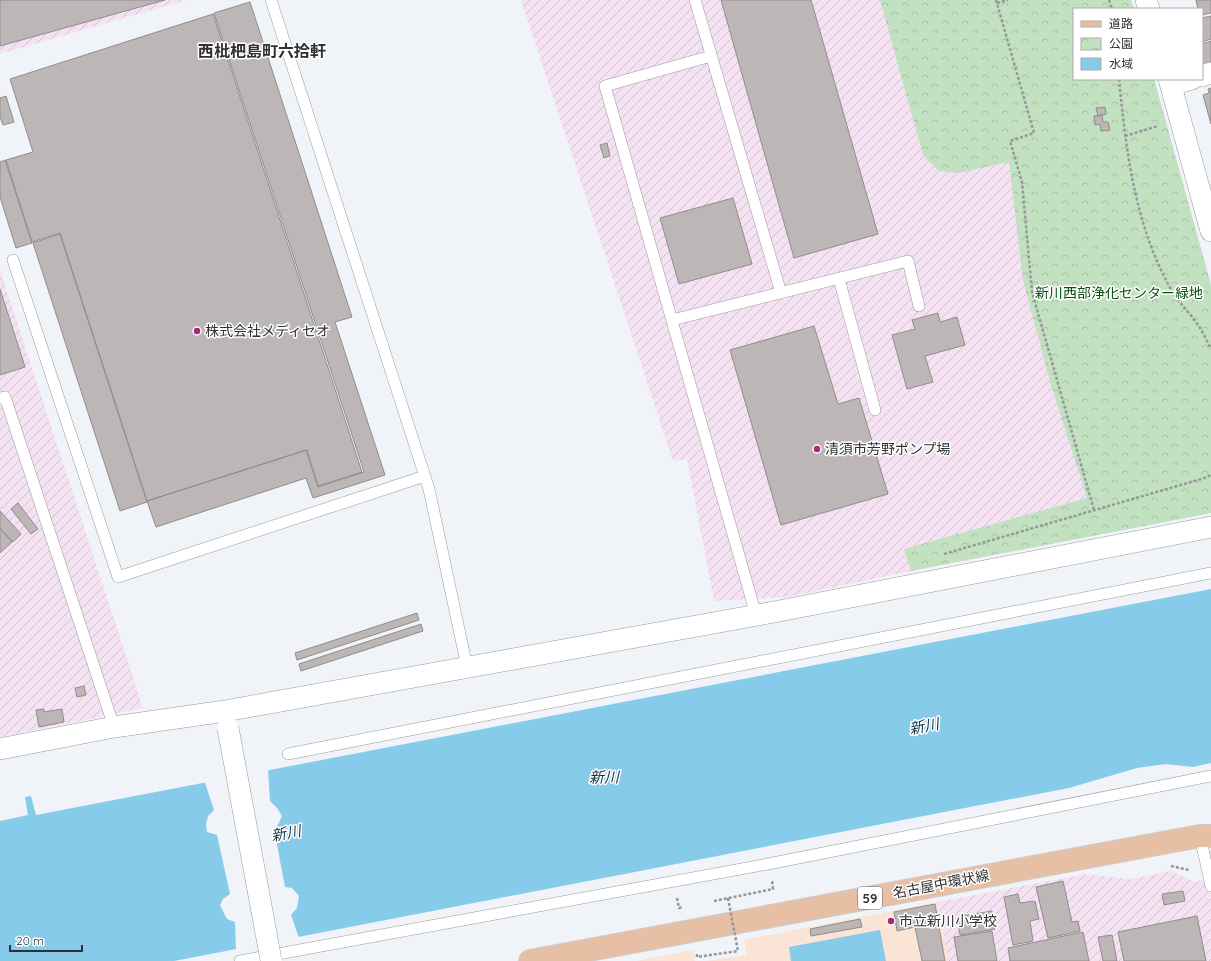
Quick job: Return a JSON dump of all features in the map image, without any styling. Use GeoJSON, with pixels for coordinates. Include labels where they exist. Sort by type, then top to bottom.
{"type":"FeatureCollection","features":[{"type":"Feature","properties":{"kind":"main road","name":"名古屋中環状線"},"geometry":{"type":"LineString","coordinates":[[530,961],[1206,836]]}},
{"type":"Feature","properties":{"kind":"street"},"geometry":{"type":"LineString","coordinates":[[1185,80],[1170,82],[1211,230]]}},
{"type":"Feature","properties":{"kind":"street"},"geometry":{"type":"LineString","coordinates":[[0,749],[114,727],[226,720],[468,667],[756,615],[1211,527]]}},
{"type":"Feature","properties":{"kind":"street"},"geometry":{"type":"LineString","coordinates":[[226,720],[271,961]]}},
{"type":"Feature","properties":{"kind":"lane"},"geometry":{"type":"LineString","coordinates":[[271,0],[429,489],[468,667]]}},
{"type":"Feature","properties":{"kind":"lane"},"geometry":{"type":"LineString","coordinates":[[695,0],[781,293]]}},
{"type":"Feature","properties":{"kind":"lane"},"geometry":{"type":"LineString","coordinates":[[711,56],[605,86],[756,615]]}},
{"type":"Feature","properties":{"kind":"lane"},"geometry":{"type":"LineString","coordinates":[[13,260],[118,577],[425,476]]}},
{"type":"Feature","properties":{"kind":"lane"},"geometry":{"type":"LineString","coordinates":[[672,320],[908,261],[919,306]]}},
{"type":"Feature","properties":{"kind":"lane"},"geometry":{"type":"LineString","coordinates":[[838,278],[876,410]]}},
{"type":"Feature","properties":{"kind":"lane"},"geometry":{"type":"LineString","coordinates":[[0,398],[5,396],[114,727]]}},
{"type":"Feature","properties":{"kind":"lane"},"geometry":{"type":"LineString","coordinates":[[288,754],[1211,573]]}},
{"type":"Feature","properties":{"kind":"lane"},"geometry":{"type":"LineString","coordinates":[[240,961],[761,866],[1211,776]]}},
{"type":"Feature","properties":{"kind":"lane"},"geometry":{"type":"LineString","coordinates":[[1206,836],[1211,886]]}},
{"type":"Feature","properties":{"kind":"path"},"geometry":{"type":"LineString","coordinates":[[1008,0],[997,2],[1034,133],[1010,141],[1022,182],[1032,292],[1094,510]]}},
{"type":"Feature","properties":{"kind":"path"},"geometry":{"type":"LineString","coordinates":[[1119,80],[1127,155],[1139,210],[1156,260],[1172,292],[1198,325],[1211,349]]}},
{"type":"Feature","properties":{"kind":"path"},"geometry":{"type":"LineString","coordinates":[[1125,136],[1158,127],[1157,120]]}},
{"type":"Feature","properties":{"kind":"path"},"geometry":{"type":"LineString","coordinates":[[936,556],[1208,477],[1211,474]]}},
{"type":"Feature","properties":{"kind":"path"},"geometry":{"type":"LineString","coordinates":[[707,902],[773,889]]}},
{"type":"Feature","properties":{"kind":"path"},"geometry":{"type":"LineString","coordinates":[[698,957],[738,951],[728,898]]}},
{"type":"Feature","properties":{"kind":"path"},"geometry":{"type":"LineString","coordinates":[[679,908],[686,907]]}},
{"type":"Feature","properties":{"kind":"shaded area"},"geometry":{"type":"Polygon","coordinates":[[[0,0],[186,0],[0,54],[0,0]]]}},
{"type":"Feature","properties":{"kind":"shaded area"},"geometry":{"type":"Polygon","coordinates":[[[521,0],[1131,0],[1134,8],[1073,8],[1073,80],[1154,80],[1211,285],[1211,513],[911,571],[787,597],[714,601],[687,459],[673,461],[521,0]]]}},
{"type":"Feature","properties":{"kind":"shaded area"},"geometry":{"type":"Polygon","coordinates":[[[0,270],[143,708],[0,737],[0,270]]]}},
{"type":"Feature","properties":{"kind":"shaded area"},"geometry":{"type":"Polygon","coordinates":[[[1171,871],[1195,882],[1211,878],[1211,961],[948,961],[937,902],[1086,874],[1131,879],[1171,871]]]}},
{"type":"Feature","properties":{"kind":"shaded area","name":"市立新川小学校"},"geometry":{"type":"Polygon","coordinates":[[[937,902],[948,961],[706,961],[747,955],[744,940],[937,902]]]}},
{"type":"Feature","properties":{"kind":"shaded area"},"geometry":{"type":"Polygon","coordinates":[[[693,950],[695,961],[637,961],[693,950]]]}},
{"type":"Feature","properties":{"kind":"green space","name":"新川西部浄化センター緑地"},"geometry":{"type":"Polygon","coordinates":[[[880,0],[1131,0],[1134,8],[1073,8],[1073,80],[1154,80],[1211,285],[1211,513],[911,571],[904,549],[1087,498],[1050,382],[1023,280],[1009,162],[958,173],[939,171],[923,155],[880,0]]]}},
{"type":"Feature","properties":{"kind":"water","name":"新川"},"geometry":{"type":"Polygon","coordinates":[[[1211,589],[1211,763],[1193,767],[1166,764],[1137,768],[1069,788],[174,961],[0,961],[0,821],[28,815],[25,797],[31,796],[36,815],[1211,589]]]}},
{"type":"Feature","properties":{"kind":"water"},"geometry":{"type":"Polygon","coordinates":[[[880,930],[886,961],[791,961],[789,947],[880,930]]]}},
{"type":"Feature","properties":{"kind":"pier"},"geometry":{"type":"Polygon","coordinates":[[[268,768],[270,801],[282,816],[274,829],[285,887],[292,888],[299,896],[297,908],[291,915],[299,938],[236,951],[235,922],[227,919],[220,905],[223,899],[230,894],[217,835],[207,832],[206,824],[208,816],[214,810],[204,780],[268,768]]]}},
{"type":"Feature","properties":{"kind":"building"},"geometry":{"type":"Polygon","coordinates":[[[0,0],[165,0],[0,46],[0,0]]]}},
{"type":"Feature","properties":{"kind":"building"},"geometry":{"type":"Polygon","coordinates":[[[721,0],[811,0],[878,234],[794,258],[721,0]]]}},
{"type":"Feature","properties":{"kind":"building"},"geometry":{"type":"Polygon","coordinates":[[[1196,0],[1211,0],[1211,13],[1203,15],[1203,8],[1198,8],[1196,0]]]}},
{"type":"Feature","properties":{"kind":"building"},"geometry":{"type":"Polygon","coordinates":[[[250,2],[352,317],[335,322],[385,475],[313,498],[306,478],[156,527],[147,501],[306,450],[318,487],[364,472],[214,13],[250,2]]]}},
{"type":"Feature","properties":{"kind":"building"},"geometry":{"type":"Polygon","coordinates":[[[213,14],[362,472],[318,486],[307,450],[147,501],[60,233],[32,242],[6,160],[33,152],[10,79],[213,14]]]}},
{"type":"Feature","properties":{"kind":"building"},"geometry":{"type":"Polygon","coordinates":[[[1211,16],[1211,39],[1203,42],[1203,18],[1211,16]]]}},
{"type":"Feature","properties":{"kind":"building"},"geometry":{"type":"Polygon","coordinates":[[[1211,41],[1211,63],[1203,65],[1203,44],[1211,41]]]}},
{"type":"Feature","properties":{"kind":"building"},"geometry":{"type":"Polygon","coordinates":[[[1211,88],[1211,124],[1203,95],[1209,93],[1208,89],[1211,88]]]}},
{"type":"Feature","properties":{"kind":"building"},"geometry":{"type":"Polygon","coordinates":[[[6,96],[14,122],[3,125],[0,117],[0,98],[6,96]]]}},
{"type":"Feature","properties":{"kind":"building"},"geometry":{"type":"Polygon","coordinates":[[[1105,107],[1106,114],[1098,116],[1096,108],[1105,107]]]}},
{"type":"Feature","properties":{"kind":"building"},"geometry":{"type":"Polygon","coordinates":[[[1102,115],[1103,122],[1108,122],[1110,130],[1101,131],[1100,124],[1095,125],[1094,116],[1102,115]]]}},
{"type":"Feature","properties":{"kind":"building"},"geometry":{"type":"Polygon","coordinates":[[[607,143],[610,156],[604,158],[600,145],[607,143]]]}},
{"type":"Feature","properties":{"kind":"building"},"geometry":{"type":"Polygon","coordinates":[[[5,160],[32,243],[16,248],[0,197],[0,162],[5,160]]]}},
{"type":"Feature","properties":{"kind":"building"},"geometry":{"type":"Polygon","coordinates":[[[733,198],[752,264],[679,284],[660,218],[733,198]]]}},
{"type":"Feature","properties":{"kind":"building"},"geometry":{"type":"Polygon","coordinates":[[[60,234],[147,502],[120,511],[33,243],[60,234]]]}},
{"type":"Feature","properties":{"kind":"building"},"geometry":{"type":"Polygon","coordinates":[[[0,289],[25,367],[0,375],[0,289]]]}},
{"type":"Feature","properties":{"kind":"building"},"geometry":{"type":"Polygon","coordinates":[[[938,313],[940,322],[957,317],[965,345],[925,356],[933,382],[907,389],[892,335],[915,329],[912,320],[938,313]]]}},
{"type":"Feature","properties":{"kind":"building","name":"清須市芳野ポンプ場"},"geometry":{"type":"Polygon","coordinates":[[[814,326],[838,404],[859,398],[888,494],[781,525],[730,350],[814,326]]]}},
{"type":"Feature","properties":{"kind":"building"},"geometry":{"type":"Polygon","coordinates":[[[18,503],[38,529],[31,534],[11,509],[18,503]]]}},
{"type":"Feature","properties":{"kind":"building"},"geometry":{"type":"Polygon","coordinates":[[[0,511],[21,534],[13,542],[0,528],[0,511]]]}},
{"type":"Feature","properties":{"kind":"building"},"geometry":{"type":"Polygon","coordinates":[[[0,528],[12,542],[0,553],[0,528]]]}},
{"type":"Feature","properties":{"kind":"building"},"geometry":{"type":"Polygon","coordinates":[[[417,613],[419,620],[297,660],[295,653],[417,613]]]}},
{"type":"Feature","properties":{"kind":"building"},"geometry":{"type":"Polygon","coordinates":[[[421,624],[423,631],[301,671],[299,664],[421,624]]]}},
{"type":"Feature","properties":{"kind":"building"},"geometry":{"type":"Polygon","coordinates":[[[84,686],[86,695],[77,697],[75,688],[84,686]]]}},
{"type":"Feature","properties":{"kind":"building"},"geometry":{"type":"Polygon","coordinates":[[[44,709],[44,712],[62,709],[64,722],[39,727],[36,710],[44,709]]]}},
{"type":"Feature","properties":{"kind":"building"},"geometry":{"type":"Polygon","coordinates":[[[1063,881],[1072,922],[1078,921],[1080,931],[1048,938],[1036,887],[1063,881]]]}},
{"type":"Feature","properties":{"kind":"building"},"geometry":{"type":"Polygon","coordinates":[[[1183,891],[1185,901],[1164,905],[1162,894],[1183,891]]]}},
{"type":"Feature","properties":{"kind":"building"},"geometry":{"type":"Polygon","coordinates":[[[1018,894],[1020,903],[1035,901],[1039,919],[1030,921],[1033,941],[1013,945],[1004,897],[1018,894]]]}},
{"type":"Feature","properties":{"kind":"building"},"geometry":{"type":"Polygon","coordinates":[[[935,904],[945,961],[922,961],[915,927],[897,931],[894,912],[935,904]]]}},
{"type":"Feature","properties":{"kind":"building"},"geometry":{"type":"Polygon","coordinates":[[[992,911],[995,929],[960,935],[957,917],[992,911]]]}},
{"type":"Feature","properties":{"kind":"building"},"geometry":{"type":"Polygon","coordinates":[[[1197,916],[1206,961],[1124,961],[1118,932],[1197,916]]]}},
{"type":"Feature","properties":{"kind":"building"},"geometry":{"type":"Polygon","coordinates":[[[860,919],[862,927],[811,936],[810,929],[860,919]]]}},
{"type":"Feature","properties":{"kind":"building"},"geometry":{"type":"Polygon","coordinates":[[[992,931],[997,961],[958,961],[954,937],[992,931]]]}},
{"type":"Feature","properties":{"kind":"building"},"geometry":{"type":"Polygon","coordinates":[[[1083,932],[1089,961],[1010,961],[1008,948],[1083,932]]]}},
{"type":"Feature","properties":{"kind":"building"},"geometry":{"type":"Polygon","coordinates":[[[1112,935],[1117,961],[1103,961],[1098,937],[1112,935]]]}},
{"type":"Feature","properties":{"kind":"place","name":"株式会社メディセオ"},"geometry":{"type":"Point","coordinates":[197,331]}},
{"type":"Feature","properties":{"kind":"place","name":"清須市芳野ポンプ場"},"geometry":{"type":"Point","coordinates":[817,449]}},
{"type":"Feature","properties":{"kind":"place","name":"市立新川小学校"},"geometry":{"type":"Point","coordinates":[891,921]}},
{"type":"Feature","properties":{"kind":"district","name":"西枇杷島町六拾軒"},"geometry":{"type":"Point","coordinates":[262,51]}}]}
